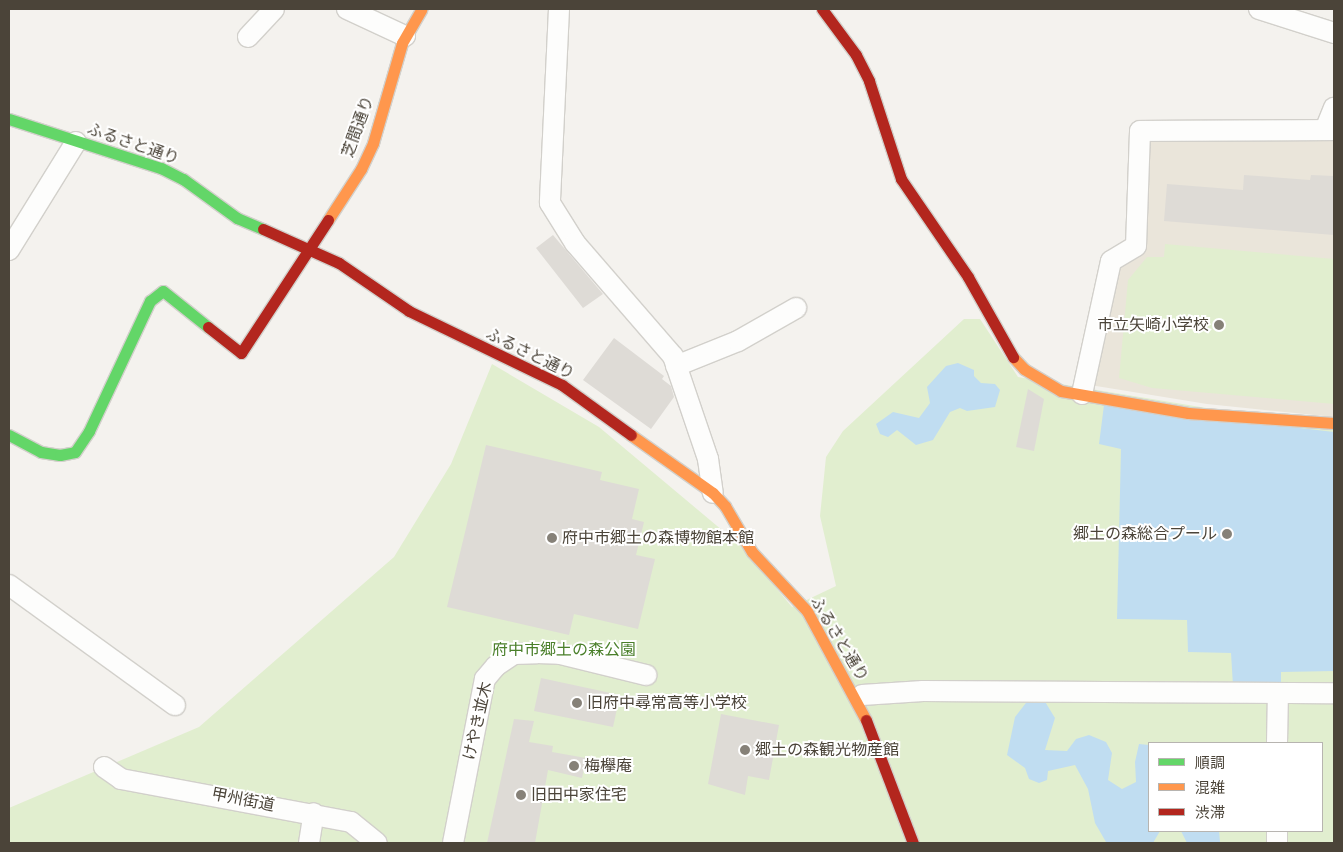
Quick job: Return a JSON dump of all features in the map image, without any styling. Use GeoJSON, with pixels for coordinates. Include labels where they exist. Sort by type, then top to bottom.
{"type":"FeatureCollection","features":[{"type":"Feature","properties":{"kind":"street"},"geometry":{"type":"LineString","coordinates":[[248,37],[274,9]]}},
{"type":"Feature","properties":{"kind":"street"},"geometry":{"type":"LineString","coordinates":[[347,9],[405,36]]}},
{"type":"Feature","properties":{"kind":"street","name":"芝間通り"},"geometry":{"type":"LineString","coordinates":[[9,434],[41,452],[60,455],[75,452],[89,431],[150,301],[163,291],[241,353],[342,201],[373,143],[405,36],[422,9]]}},
{"type":"Feature","properties":{"kind":"street"},"geometry":{"type":"LineString","coordinates":[[559,9],[550,203],[575,243],[672,356],[708,458],[713,493]]}},
{"type":"Feature","properties":{"kind":"street"},"geometry":{"type":"LineString","coordinates":[[822,9],[856,55],[869,81],[901,179],[968,277],[1010,354],[1040,381],[1061,391],[1188,413],[1334,423]]}},
{"type":"Feature","properties":{"kind":"street"},"geometry":{"type":"LineString","coordinates":[[1258,9],[1334,33]]}},
{"type":"Feature","properties":{"kind":"street"},"geometry":{"type":"LineString","coordinates":[[1082,394],[1111,261],[1136,246],[1140,131],[1330,130],[1334,108]]}},
{"type":"Feature","properties":{"kind":"street","name":"ふるさと通り"},"geometry":{"type":"LineString","coordinates":[[9,120],[161,168],[183,179],[237,218],[310,248],[339,263],[409,311],[562,385],[713,493],[725,506],[752,552],[811,620],[862,711],[913,843]]}},
{"type":"Feature","properties":{"kind":"street"},"geometry":{"type":"LineString","coordinates":[[9,250],[76,142]]}},
{"type":"Feature","properties":{"kind":"street"},"geometry":{"type":"LineString","coordinates":[[676,366],[738,341],[796,308]]}},
{"type":"Feature","properties":{"kind":"street"},"geometry":{"type":"LineString","coordinates":[[9,585],[175,704]]}},
{"type":"Feature","properties":{"kind":"street","name":"けやき並木"},"geometry":{"type":"LineString","coordinates":[[453,843],[485,679],[496,666],[514,654],[560,654],[646,675]]}},
{"type":"Feature","properties":{"kind":"street"},"geometry":{"type":"LineString","coordinates":[[862,694],[923,690],[1334,693]]}},
{"type":"Feature","properties":{"kind":"street"},"geometry":{"type":"LineString","coordinates":[[1278,693],[1278,742]]}},
{"type":"Feature","properties":{"kind":"street","name":"甲州街道"},"geometry":{"type":"LineString","coordinates":[[104,767],[121,779],[314,813],[351,822],[377,843]]}},
{"type":"Feature","properties":{"kind":"street"},"geometry":{"type":"LineString","coordinates":[[309,843],[314,813]]}},
{"type":"Feature","properties":{"kind":"shaded area","name":"市立矢崎小学校"},"geometry":{"type":"Polygon","coordinates":[[[1334,138],[1334,417],[1207,404],[1090,385],[1117,266],[1142,249],[1148,141],[1334,138]]]}},
{"type":"Feature","properties":{"kind":"green space"},"geometry":{"type":"Polygon","coordinates":[[[1165,244],[1334,259],[1334,404],[1152,388],[1119,378],[1128,280],[1147,257],[1164,257],[1165,244]]]}},
{"type":"Feature","properties":{"kind":"green space","name":"府中市郷土の森公園"},"geometry":{"type":"Polygon","coordinates":[[[964,319],[980,319],[1018,377],[1334,429],[1334,843],[9,843],[9,808],[199,727],[394,557],[451,464],[492,364],[599,427],[741,546],[792,607],[836,586],[820,516],[826,457],[843,431],[964,319]]]}},
{"type":"Feature","properties":{"kind":"water"},"geometry":{"type":"Polygon","coordinates":[[[958,363],[974,370],[974,376],[981,383],[995,384],[1000,390],[995,407],[967,411],[960,408],[950,412],[933,440],[916,445],[897,430],[888,437],[880,434],[876,424],[893,412],[919,418],[930,403],[927,387],[946,366],[958,363]]]}},
{"type":"Feature","properties":{"kind":"water","name":"郷土の森総合プール"},"geometry":{"type":"Polygon","coordinates":[[[1104,405],[1334,432],[1334,671],[1281,672],[1281,685],[1233,686],[1231,653],[1188,652],[1187,620],[1117,619],[1121,449],[1099,444],[1104,405]]]}},
{"type":"Feature","properties":{"kind":"water"},"geometry":{"type":"Polygon","coordinates":[[[1029,699],[1044,700],[1055,718],[1045,750],[1067,751],[1076,739],[1089,735],[1106,742],[1112,753],[1108,780],[1122,789],[1136,782],[1135,762],[1139,744],[1148,745],[1148,832],[1159,832],[1153,843],[1106,842],[1095,823],[1088,789],[1075,765],[1048,771],[1047,780],[1039,783],[1029,779],[1025,768],[1007,755],[1015,717],[1029,699]]]}},
{"type":"Feature","properties":{"kind":"water"},"geometry":{"type":"Polygon","coordinates":[[[1182,832],[1219,832],[1220,842],[1249,843],[1187,843],[1182,832]]]}},
{"type":"Feature","properties":{"kind":"building"},"geometry":{"type":"Polygon","coordinates":[[[1244,175],[1310,180],[1311,175],[1334,176],[1334,235],[1164,221],[1167,184],[1243,190],[1244,175]]]}},
{"type":"Feature","properties":{"kind":"building"},"geometry":{"type":"Polygon","coordinates":[[[553,235],[603,294],[583,308],[536,248],[553,235]]]}},
{"type":"Feature","properties":{"kind":"building"},"geometry":{"type":"Polygon","coordinates":[[[614,338],[664,376],[662,379],[671,386],[674,397],[651,429],[583,380],[614,338]]]}},
{"type":"Feature","properties":{"kind":"building"},"geometry":{"type":"Polygon","coordinates":[[[1028,389],[1044,399],[1034,451],[1016,447],[1028,389]]]}},
{"type":"Feature","properties":{"kind":"building","name":"府中市郷土の森博物館本館"},"geometry":{"type":"Polygon","coordinates":[[[486,445],[602,472],[600,480],[639,489],[632,519],[644,522],[636,555],[655,559],[638,629],[574,614],[569,635],[447,607],[486,445]]]}},
{"type":"Feature","properties":{"kind":"building","name":"旧府中尋常高等小学校"},"geometry":{"type":"Polygon","coordinates":[[[541,678],[620,695],[613,727],[534,711],[541,678]]]}},
{"type":"Feature","properties":{"kind":"building","name":"郷土の森観光物産館"},"geometry":{"type":"Polygon","coordinates":[[[721,714],[779,725],[769,780],[748,776],[745,795],[708,784],[721,714]]]}},
{"type":"Feature","properties":{"kind":"building","name":"旧田中家住宅"},"geometry":{"type":"Polygon","coordinates":[[[514,719],[534,721],[529,742],[553,746],[552,752],[586,758],[582,778],[548,770],[535,843],[487,843],[514,719]]]}},
{"type":"Feature","properties":{"kind":"traffic: fast"},"geometry":{"type":"LineString","coordinates":[[9,119],[161,168],[183,179],[237,218],[263,229]]}},
{"type":"Feature","properties":{"kind":"traffic: fast"},"geometry":{"type":"LineString","coordinates":[[9,435],[41,452],[60,455],[75,452],[89,431],[150,301],[163,291],[208,327]]}},
{"type":"Feature","properties":{"kind":"traffic: slow"},"geometry":{"type":"LineString","coordinates":[[328,220],[361,169],[373,143],[402,43],[422,9]]}},
{"type":"Feature","properties":{"kind":"traffic: slow"},"geometry":{"type":"LineString","coordinates":[[1013,357],[1024,369],[1061,391],[1188,413],[1334,423]]}},
{"type":"Feature","properties":{"kind":"traffic: slow"},"geometry":{"type":"LineString","coordinates":[[631,435],[713,493],[725,506],[752,552],[807,611],[866,720]]}},
{"type":"Feature","properties":{"kind":"traffic: jam"},"geometry":{"type":"LineString","coordinates":[[822,9],[856,55],[869,81],[901,179],[968,277],[1013,357]]}},
{"type":"Feature","properties":{"kind":"traffic: jam"},"geometry":{"type":"LineString","coordinates":[[208,327],[241,353],[328,220]]}},
{"type":"Feature","properties":{"kind":"traffic: jam"},"geometry":{"type":"LineString","coordinates":[[263,229],[339,263],[409,311],[562,385],[631,435]]}},
{"type":"Feature","properties":{"kind":"traffic: jam"},"geometry":{"type":"LineString","coordinates":[[866,720],[913,843]]}},
{"type":"Feature","properties":{"kind":"place","name":"市立矢崎小学校"},"geometry":{"type":"Point","coordinates":[1219,325]}},
{"type":"Feature","properties":{"kind":"place","name":"郷土の森総合プール"},"geometry":{"type":"Point","coordinates":[1227,534]}},
{"type":"Feature","properties":{"kind":"place","name":"府中市郷土の森博物館本館"},"geometry":{"type":"Point","coordinates":[552,538]}},
{"type":"Feature","properties":{"kind":"place","name":"旧府中尋常高等小学校"},"geometry":{"type":"Point","coordinates":[577,703]}},
{"type":"Feature","properties":{"kind":"place","name":"郷土の森観光物産館"},"geometry":{"type":"Point","coordinates":[745,750]}},
{"type":"Feature","properties":{"kind":"place","name":"梅欅庵"},"geometry":{"type":"Point","coordinates":[574,766]}},
{"type":"Feature","properties":{"kind":"place","name":"旧田中家住宅"},"geometry":{"type":"Point","coordinates":[521,795]}}]}
